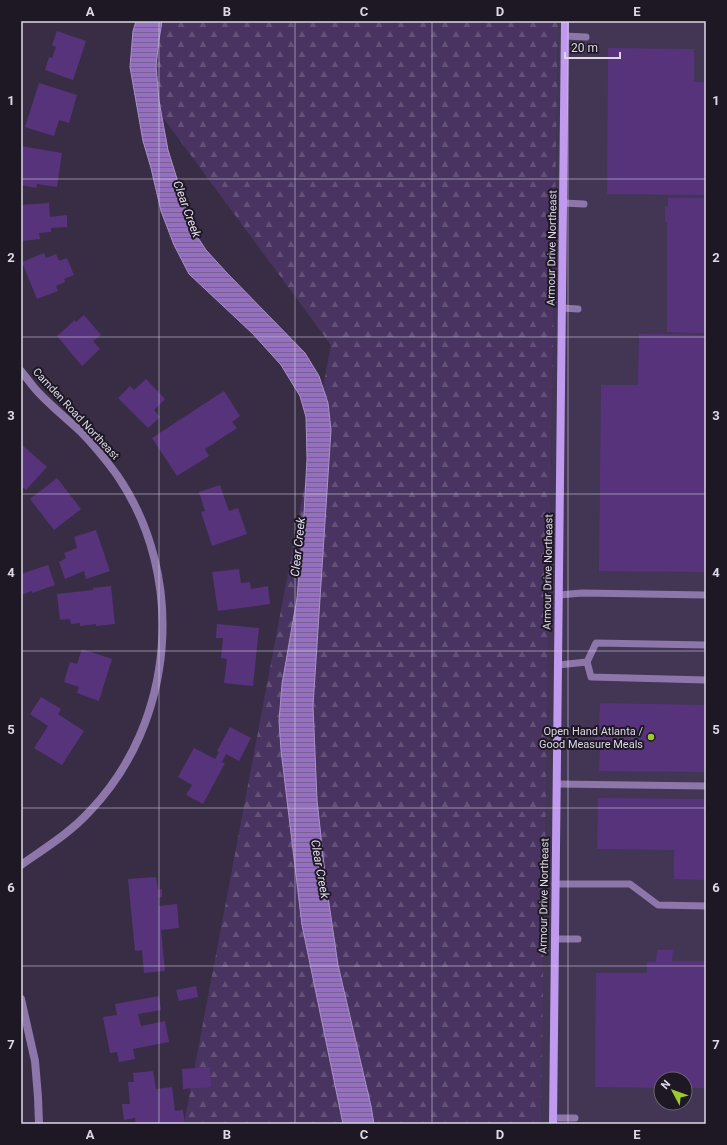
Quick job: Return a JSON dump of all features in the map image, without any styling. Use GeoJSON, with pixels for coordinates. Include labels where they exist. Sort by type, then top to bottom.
{"type":"FeatureCollection","features":[{"type":"Feature","properties":{"kind":"street","name":"Armour Drive Northeast"},"geometry":{"type":"LineString","coordinates":[[553,1121],[565,21]]}},
{"type":"Feature","properties":{"kind":"street","name":"Camden Road Northeast"},"geometry":{"type":"LineString","coordinates":[[21,371],[37,391],[100,453],[117,476],[134,504],[147,534],[157,570],[162,602],[163,640],[158,677],[147,717],[132,752],[111,785],[90,811],[66,834],[21,865]]}},
{"type":"Feature","properties":{"kind":"street"},"geometry":{"type":"LineString","coordinates":[[21,999],[35,1061],[40,1124]]}},
{"type":"Feature","properties":{"kind":"lane"},"geometry":{"type":"LineString","coordinates":[[565,36],[586,37]]}},
{"type":"Feature","properties":{"kind":"lane"},"geometry":{"type":"LineString","coordinates":[[563,203],[584,204]]}},
{"type":"Feature","properties":{"kind":"lane"},"geometry":{"type":"LineString","coordinates":[[562,308],[578,309]]}},
{"type":"Feature","properties":{"kind":"lane"},"geometry":{"type":"LineString","coordinates":[[559,595],[582,593],[706,595]]}},
{"type":"Feature","properties":{"kind":"lane"},"geometry":{"type":"LineString","coordinates":[[706,645],[596,643],[587,662],[591,677],[706,680]]}},
{"type":"Feature","properties":{"kind":"lane"},"geometry":{"type":"LineString","coordinates":[[558,665],[587,662]]}},
{"type":"Feature","properties":{"kind":"lane"},"geometry":{"type":"LineString","coordinates":[[557,784],[706,786]]}},
{"type":"Feature","properties":{"kind":"lane"},"geometry":{"type":"LineString","coordinates":[[555,884],[630,884],[658,905],[706,906]]}},
{"type":"Feature","properties":{"kind":"lane"},"geometry":{"type":"LineString","coordinates":[[555,940],[578,939]]}},
{"type":"Feature","properties":{"kind":"lane"},"geometry":{"type":"LineString","coordinates":[[553,1121],[575,1118]]}},
{"type":"Feature","properties":{"kind":"shaded area"},"geometry":{"type":"Polygon","coordinates":[[[558,21],[706,21],[706,1124],[541,1124],[558,21]]]}},
{"type":"Feature","properties":{"kind":"green space"},"geometry":{"type":"Polygon","coordinates":[[[147,21],[558,21],[541,1124],[184,1124],[331,345],[139,85],[147,21]]]}},
{"type":"Feature","properties":{"kind":"water","name":"Clear Creek"},"geometry":{"type":"Polygon","coordinates":[[[136,21],[162,21],[156,66],[159,101],[168,150],[193,230],[206,250],[305,353],[319,376],[328,403],[331,430],[313,706],[317,800],[326,883],[338,965],[374,1124],[343,1124],[302,925],[281,750],[279,721],[282,684],[297,598],[304,514],[307,459],[306,417],[300,396],[281,365],[253,334],[189,274],[174,245],[161,211],[143,141],[130,67],[133,31],[136,21]]]}},
{"type":"Feature","properties":{"kind":"building"},"geometry":{"type":"Polygon","coordinates":[[[57,31],[86,41],[73,80],[45,70],[49,57],[52,58],[56,47],[52,45],[57,31]]]}},
{"type":"Feature","properties":{"kind":"building"},"geometry":{"type":"Polygon","coordinates":[[[608,48],[694,49],[694,82],[706,82],[706,195],[607,194],[608,48]]]}},
{"type":"Feature","properties":{"kind":"building"},"geometry":{"type":"Polygon","coordinates":[[[39,83],[77,95],[69,123],[59,120],[54,136],[25,127],[39,83]]]}},
{"type":"Feature","properties":{"kind":"building"},"geometry":{"type":"Polygon","coordinates":[[[21,146],[62,153],[57,187],[37,184],[36,188],[21,185],[21,146]]]}},
{"type":"Feature","properties":{"kind":"building"},"geometry":{"type":"Polygon","coordinates":[[[668,198],[706,198],[706,333],[667,332],[667,222],[665,222],[665,206],[668,207],[668,198]]]}},
{"type":"Feature","properties":{"kind":"building"},"geometry":{"type":"Polygon","coordinates":[[[49,203],[50,217],[67,215],[67,227],[51,228],[51,232],[39,233],[40,239],[21,241],[21,205],[49,203]]]}},
{"type":"Feature","properties":{"kind":"building"},"geometry":{"type":"Polygon","coordinates":[[[44,253],[46,258],[56,254],[59,261],[67,258],[74,275],[64,279],[65,282],[56,286],[58,291],[37,299],[22,262],[44,253]]]}},
{"type":"Feature","properties":{"kind":"building"},"geometry":{"type":"Polygon","coordinates":[[[84,315],[101,335],[93,341],[100,349],[82,366],[57,336],[75,320],[76,322],[84,315]]]}},
{"type":"Feature","properties":{"kind":"building"},"geometry":{"type":"Polygon","coordinates":[[[639,334],[706,335],[706,572],[599,571],[601,385],[638,385],[639,334]]]}},
{"type":"Feature","properties":{"kind":"building"},"geometry":{"type":"Polygon","coordinates":[[[146,379],[165,399],[154,410],[160,417],[148,428],[118,398],[130,386],[134,390],[146,379]]]}},
{"type":"Feature","properties":{"kind":"building"},"geometry":{"type":"Polygon","coordinates":[[[224,391],[240,416],[232,422],[237,428],[205,449],[209,456],[177,476],[152,438],[224,391]]]}},
{"type":"Feature","properties":{"kind":"building"},"geometry":{"type":"Polygon","coordinates":[[[21,444],[47,467],[26,490],[21,486],[21,444]]]}},
{"type":"Feature","properties":{"kind":"building"},"geometry":{"type":"Polygon","coordinates":[[[57,478],[81,509],[54,530],[30,499],[57,478]]]}},
{"type":"Feature","properties":{"kind":"building"},"geometry":{"type":"Polygon","coordinates":[[[220,485],[229,511],[238,508],[247,534],[212,546],[201,512],[205,511],[199,492],[220,485]]]}},
{"type":"Feature","properties":{"kind":"building"},"geometry":{"type":"Polygon","coordinates":[[[96,530],[110,571],[86,579],[84,571],[65,579],[59,562],[66,558],[64,553],[77,548],[74,537],[96,530]]]}},
{"type":"Feature","properties":{"kind":"building"},"geometry":{"type":"Polygon","coordinates":[[[48,565],[55,585],[21,595],[21,574],[48,565]]]}},
{"type":"Feature","properties":{"kind":"building"},"geometry":{"type":"Polygon","coordinates":[[[239,569],[241,583],[250,582],[251,589],[268,586],[270,604],[218,611],[212,572],[239,569]]]}},
{"type":"Feature","properties":{"kind":"building"},"geometry":{"type":"Polygon","coordinates":[[[111,586],[115,624],[80,626],[80,623],[71,624],[70,619],[60,620],[57,594],[93,590],[93,588],[111,586]]]}},
{"type":"Feature","properties":{"kind":"building"},"geometry":{"type":"Polygon","coordinates":[[[217,624],[259,628],[253,686],[224,683],[227,659],[221,658],[223,638],[216,638],[217,624]]]}},
{"type":"Feature","properties":{"kind":"building"},"geometry":{"type":"Polygon","coordinates":[[[82,649],[112,659],[99,701],[77,693],[79,687],[64,682],[70,662],[77,664],[82,649]]]}},
{"type":"Feature","properties":{"kind":"building"},"geometry":{"type":"Polygon","coordinates":[[[41,697],[61,709],[58,714],[84,731],[62,765],[34,748],[48,726],[30,714],[41,697]]]}},
{"type":"Feature","properties":{"kind":"building","name":"Open Hand Atlanta / Good Measure Meals"},"geometry":{"type":"Polygon","coordinates":[[[600,703],[706,705],[706,772],[599,771],[600,745],[595,745],[595,729],[599,729],[600,703]]]}},
{"type":"Feature","properties":{"kind":"building"},"geometry":{"type":"Polygon","coordinates":[[[230,727],[251,738],[239,761],[226,754],[222,762],[225,763],[203,804],[186,795],[192,785],[178,777],[194,748],[215,759],[219,752],[217,751],[230,727]]]}},
{"type":"Feature","properties":{"kind":"building"},"geometry":{"type":"Polygon","coordinates":[[[598,798],[706,799],[706,880],[674,879],[674,850],[597,849],[598,798]]]}},
{"type":"Feature","properties":{"kind":"building"},"geometry":{"type":"Polygon","coordinates":[[[156,877],[158,890],[162,889],[162,897],[158,898],[159,906],[177,904],[179,928],[161,930],[165,971],[144,973],[142,950],[135,951],[128,879],[156,877]]]}},
{"type":"Feature","properties":{"kind":"building"},"geometry":{"type":"Polygon","coordinates":[[[657,950],[673,950],[672,961],[706,961],[706,1088],[693,1088],[693,1071],[653,1071],[653,1088],[595,1087],[596,973],[647,973],[647,962],[656,962],[657,950]]]}},
{"type":"Feature","properties":{"kind":"building"},"geometry":{"type":"Polygon","coordinates":[[[196,986],[198,997],[179,1001],[176,990],[196,986]]]}},
{"type":"Feature","properties":{"kind":"building"},"geometry":{"type":"Polygon","coordinates":[[[159,996],[161,1010],[138,1014],[141,1026],[165,1021],[169,1042],[133,1049],[135,1059],[119,1062],[117,1052],[110,1053],[103,1017],[117,1015],[115,1004],[159,996]]]}},
{"type":"Feature","properties":{"kind":"building"},"geometry":{"type":"Polygon","coordinates":[[[210,1067],[211,1087],[183,1089],[182,1069],[210,1067]]]}},
{"type":"Feature","properties":{"kind":"building"},"geometry":{"type":"Polygon","coordinates":[[[153,1071],[156,1089],[172,1087],[175,1111],[183,1110],[185,1123],[136,1124],[135,1118],[124,1120],[122,1104],[130,1104],[128,1082],[134,1082],[133,1073],[153,1071]]]}},
{"type":"Feature","properties":{"kind":"place","name":"Open Hand Atlanta / Good Measure Meals"},"geometry":{"type":"Point","coordinates":[651,737]}}]}
